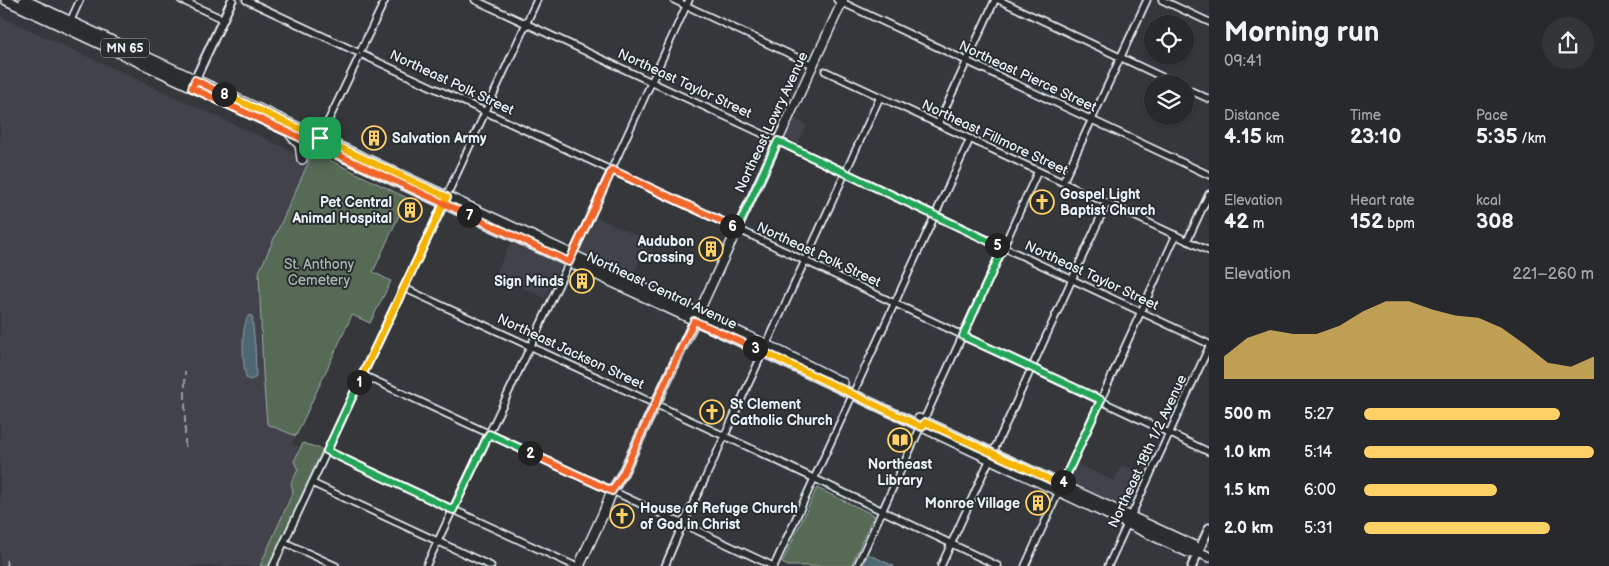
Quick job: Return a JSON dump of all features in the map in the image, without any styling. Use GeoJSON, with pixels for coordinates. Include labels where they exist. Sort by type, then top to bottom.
{"type":"FeatureCollection","features":[{"type":"Feature","properties":{"kind":"main road","name":"Northeast Central Avenue"},"geometry":{"type":"LineString","coordinates":[[6,0],[69,25]]}},
{"type":"Feature","properties":{"kind":"main road","name":"Northeast Central Avenue"},"geometry":{"type":"LineString","coordinates":[[24,0],[69,25],[193,84],[280,129],[445,201],[765,349],[1129,520],[1188,552],[1198,552],[1209,557]]}},
{"type":"Feature","properties":{"kind":"main road","name":"Northeast Lowry Avenue"},"geometry":{"type":"LineString","coordinates":[[579,566],[778,141],[840,1]]}},
{"type":"Feature","properties":{"kind":"main road","name":"Northeast Central Avenue"},"geometry":{"type":"LineString","coordinates":[[193,84],[320,138],[445,201]]}},
{"type":"Feature","properties":{"kind":"main road"},"geometry":{"type":"LineString","coordinates":[[280,129],[295,138],[300,145],[302,159]]}},
{"type":"Feature","properties":{"kind":"street"},"geometry":{"type":"LineString","coordinates":[[69,25],[80,0]]}},
{"type":"Feature","properties":{"kind":"street"},"geometry":{"type":"LineString","coordinates":[[181,0],[223,20]]}},
{"type":"Feature","properties":{"kind":"street"},"geometry":{"type":"LineString","coordinates":[[193,84],[232,0]]}},
{"type":"Feature","properties":{"kind":"street","name":"Northeast Polk Street"},"geometry":{"type":"LineString","coordinates":[[246,0],[612,170],[1209,452]]}},
{"type":"Feature","properties":{"kind":"street"},"geometry":{"type":"LineString","coordinates":[[320,138],[385,0]]}},
{"type":"Feature","properties":{"kind":"street","name":"Northeast Taylor Street"},"geometry":{"type":"LineString","coordinates":[[475,0],[936,215],[1209,346]]}},
{"type":"Feature","properties":{"kind":"street"},"geometry":{"type":"LineString","coordinates":[[273,566],[445,201],[537,0]]}},
{"type":"Feature","properties":{"kind":"street"},"geometry":{"type":"LineString","coordinates":[[674,0],[688,3],[813,65]]}},
{"type":"Feature","properties":{"kind":"street"},"geometry":{"type":"LineString","coordinates":[[938,124],[995,0]]}},
{"type":"Feature","properties":{"kind":"street"},"geometry":{"type":"LineString","coordinates":[[999,0],[1158,75]]}},
{"type":"Feature","properties":{"kind":"street"},"geometry":{"type":"LineString","coordinates":[[1063,182],[1147,0]]}},
{"type":"Feature","properties":{"kind":"street"},"geometry":{"type":"LineString","coordinates":[[1162,0],[1209,22]]}},
{"type":"Feature","properties":{"kind":"street","name":"Northeast Pierce Street"},"geometry":{"type":"LineString","coordinates":[[840,1],[1209,175]]}},
{"type":"Feature","properties":{"kind":"street"},"geometry":{"type":"LineString","coordinates":[[426,566],[612,170],[688,3]]}},
{"type":"Feature","properties":{"kind":"street","name":"Northeast Fillmore Street"},"geometry":{"type":"LineString","coordinates":[[825,71],[1209,251]]}},
{"type":"Feature","properties":{"kind":"street"},"geometry":{"type":"LineString","coordinates":[[1194,92],[1209,99]]}},
{"type":"Feature","properties":{"kind":"street"},"geometry":{"type":"LineString","coordinates":[[665,566],[880,97]]}},
{"type":"Feature","properties":{"kind":"street"},"geometry":{"type":"LineString","coordinates":[[363,375],[774,566],[970,139]]}},
{"type":"Feature","properties":{"kind":"street"},"geometry":{"type":"LineString","coordinates":[[857,566],[1038,171]]}},
{"type":"Feature","properties":{"kind":"street"},"geometry":{"type":"LineString","coordinates":[[1187,240],[1209,194]]}},
{"type":"Feature","properties":{"kind":"street"},"geometry":{"type":"LineString","coordinates":[[941,566],[1107,203]]}},
{"type":"Feature","properties":{"kind":"street"},"geometry":{"type":"LineString","coordinates":[[1025,566],[1176,235]]}},
{"type":"Feature","properties":{"kind":"street","name":"Northeast Jackson Street"},"geometry":{"type":"LineString","coordinates":[[404,288],[724,436],[998,566]]}},
{"type":"Feature","properties":{"kind":"street","name":"Northeast 18th 1/2 Avenue"},"geometry":{"type":"LineString","coordinates":[[1108,566],[1209,346]]}},
{"type":"Feature","properties":{"kind":"street"},"geometry":{"type":"LineString","coordinates":[[327,451],[575,566]]}},
{"type":"Feature","properties":{"kind":"street"},"geometry":{"type":"LineString","coordinates":[[312,483],[491,566]]}},
{"type":"Feature","properties":{"kind":"street"},"geometry":{"type":"LineString","coordinates":[[1192,566],[1209,528]]}},
{"type":"Feature","properties":{"kind":"street"},"geometry":{"type":"LineString","coordinates":[[284,542],[336,566]]}},
{"type":"Feature","properties":{"kind":"shaded area"},"geometry":{"type":"Polygon","coordinates":[[[0,16],[292,151],[294,155],[309,161],[259,272],[267,424],[296,436],[292,444],[301,446],[294,461],[298,470],[291,483],[293,492],[260,566],[0,566],[0,16]]]}},
{"type":"Feature","properties":{"kind":"shaded area"},"geometry":{"type":"Polygon","coordinates":[[[794,118],[807,125],[798,144],[785,137],[794,118]]]}},
{"type":"Feature","properties":{"kind":"shaded area"},"geometry":{"type":"Polygon","coordinates":[[[596,217],[649,241],[632,277],[580,252],[596,217]]]}},
{"type":"Feature","properties":{"kind":"shaded area"},"geometry":{"type":"Polygon","coordinates":[[[511,242],[561,264],[545,298],[495,275],[511,242]]]}},
{"type":"Feature","properties":{"kind":"shaded area"},"geometry":{"type":"Polygon","coordinates":[[[1078,464],[1114,481],[1122,465],[1144,474],[1127,509],[1070,482],[1078,464]]]}},
{"type":"Feature","properties":{"kind":"green space","name":"St. Anthony Cemetery"},"geometry":{"type":"Polygon","coordinates":[[[319,155],[407,198],[373,272],[391,281],[370,323],[352,315],[296,436],[267,424],[259,272],[309,161],[312,156],[319,155]]]}},
{"type":"Feature","properties":{"kind":"green space"},"geometry":{"type":"Polygon","coordinates":[[[303,443],[322,451],[269,566],[260,566],[293,492],[291,483],[298,470],[294,461],[303,443]]]}},
{"type":"Feature","properties":{"kind":"green space"},"geometry":{"type":"Polygon","coordinates":[[[817,488],[874,515],[851,566],[788,566],[782,563],[817,488]]]}},
{"type":"Feature","properties":{"kind":"water"},"geometry":{"type":"Polygon","coordinates":[[[249,315],[252,316],[256,376],[249,380],[246,378],[243,345],[244,328],[249,315]]]}},
{"type":"Feature","properties":{"kind":"water"},"geometry":{"type":"Polygon","coordinates":[[[868,554],[894,566],[863,566],[868,554]]]}},
{"type":"Feature","properties":{"kind":"railway"},"geometry":{"type":"LineString","coordinates":[[185,371],[185,447]]}},
{"type":"Feature","properties":{"kind":"railway"},"geometry":{"type":"LineString","coordinates":[[6,560],[7,566]]}},
{"type":"Feature","properties":{"kind":"place","name":"Salvation Army"},"geometry":{"type":"Point","coordinates":[374,138]}},
{"type":"Feature","properties":{"kind":"place","name":"Gospel Light Baptist Church"},"geometry":{"type":"Point","coordinates":[1042,202]}},
{"type":"Feature","properties":{"kind":"place","name":"Pet Central Animal Hospital"},"geometry":{"type":"Point","coordinates":[410,210]}},
{"type":"Feature","properties":{"kind":"place","name":"Audubon Crossing"},"geometry":{"type":"Point","coordinates":[711,249]}},
{"type":"Feature","properties":{"kind":"place","name":"Sign Minds"},"geometry":{"type":"Point","coordinates":[582,281]}},
{"type":"Feature","properties":{"kind":"place","name":"St Clement Catholic Church"},"geometry":{"type":"Point","coordinates":[712,412]}},
{"type":"Feature","properties":{"kind":"place","name":"Northeast Library"},"geometry":{"type":"Point","coordinates":[900,440]}},
{"type":"Feature","properties":{"kind":"place","name":"Monroe Village"},"geometry":{"type":"Point","coordinates":[1038,503]}},
{"type":"Feature","properties":{"kind":"place","name":"House of Refuge Church of God in Christ"},"geometry":{"type":"Point","coordinates":[622,516]}},
{"type":"Feature","properties":{"kind":"route"},"geometry":{"type":"LineString","coordinates":[[320,138],[195,80],[192,88],[368,168],[438,202],[443,204],[448,206],[476,218],[569,262],[612,170],[737,229],[778,141],[1003,248],[963,336],[1101,400],[1062,485],[925,422],[922,427],[694,321],[623,473],[612,491],[489,434],[453,510],[327,451],[443,204],[447,197],[320,138]]}}]}
